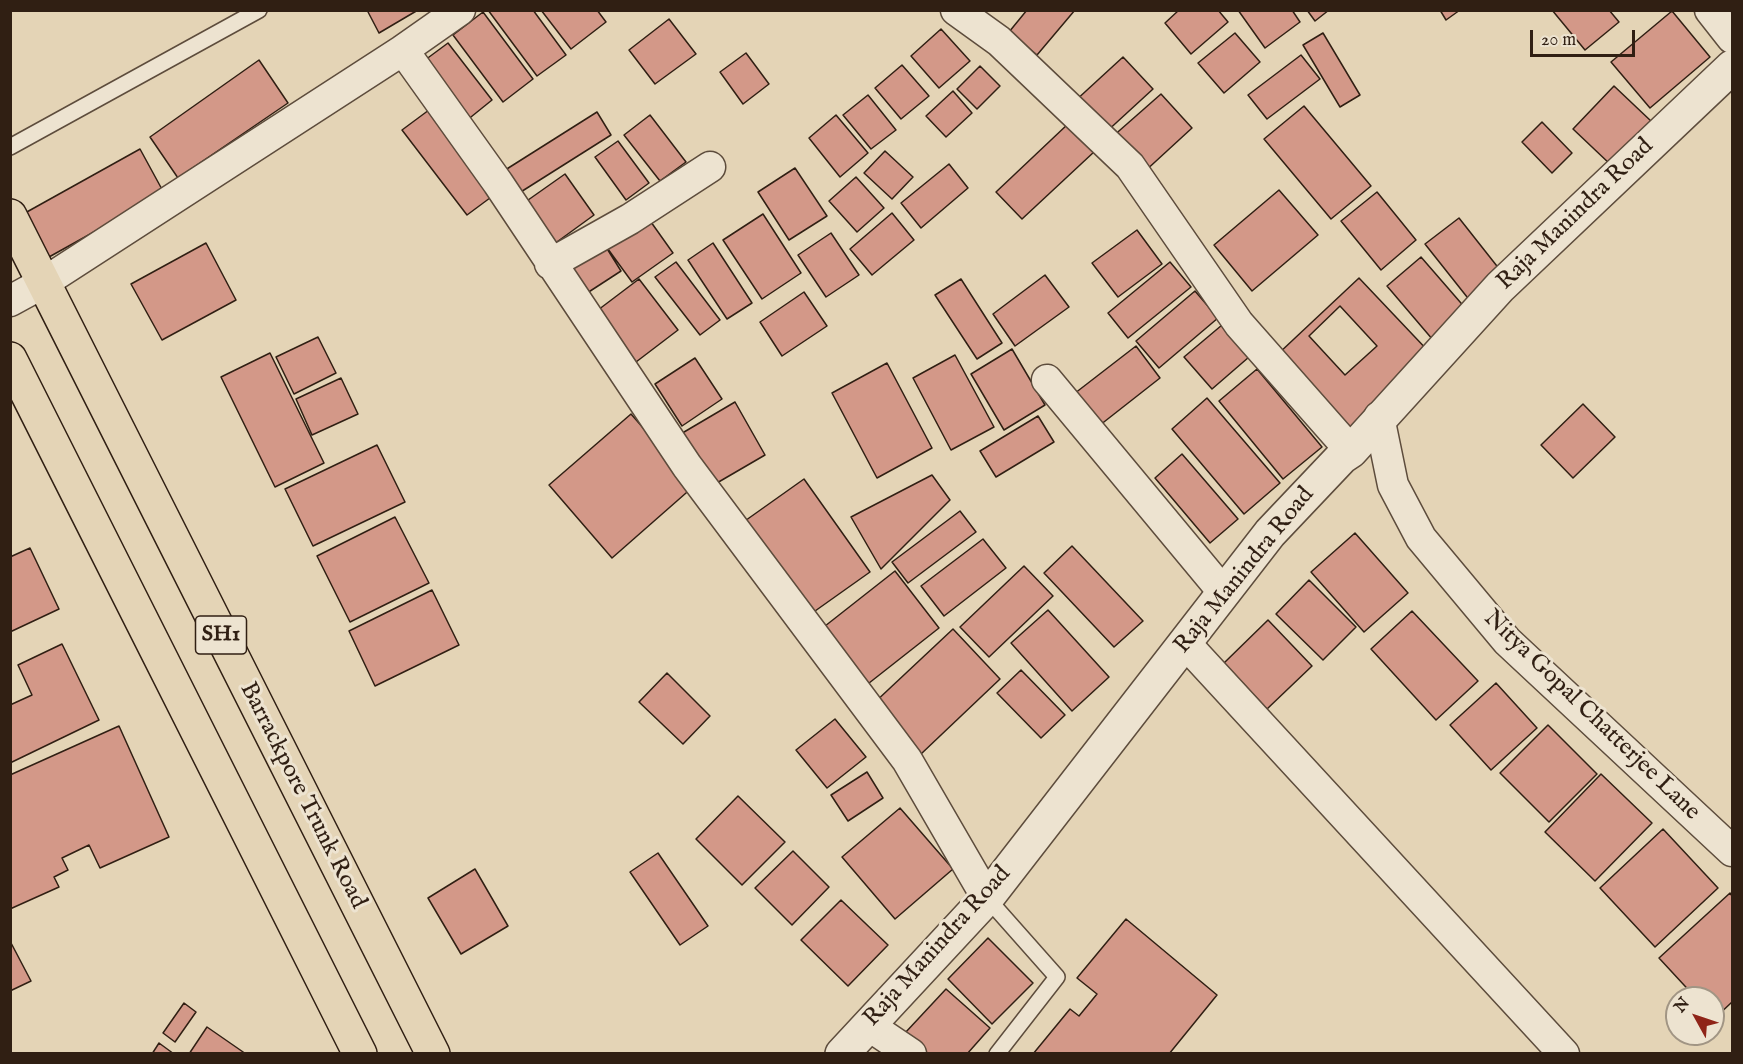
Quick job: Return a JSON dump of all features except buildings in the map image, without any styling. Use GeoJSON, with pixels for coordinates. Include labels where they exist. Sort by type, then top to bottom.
{"type":"FeatureCollection","features":[{"type":"Feature","properties":{"kind":"main road","name":"Barrackpore Trunk Road"},"geometry":{"type":"LineString","coordinates":[[10,216],[433,1053]]}},
{"type":"Feature","properties":{"kind":"main road","name":"SH1"},"geometry":{"type":"LineString","coordinates":[[10,359],[360,1053]]}},
{"type":"Feature","properties":{"kind":"street"},"geometry":{"type":"LineString","coordinates":[[10,300],[43,283],[404,50],[460,10]]}},
{"type":"Feature","properties":{"kind":"street"},"geometry":{"type":"LineString","coordinates":[[956,10],[999,40],[1130,166],[1239,324],[1351,451]]}},
{"type":"Feature","properties":{"kind":"street"},"geometry":{"type":"LineString","coordinates":[[1710,10],[1732,38]]}},
{"type":"Feature","properties":{"kind":"street"},"geometry":{"type":"LineString","coordinates":[[404,50],[498,183],[687,466],[907,760],[987,898]]}},
{"type":"Feature","properties":{"kind":"street","name":"Raja Manindra Road"},"geometry":{"type":"LineString","coordinates":[[842,1053],[987,898],[1270,533],[1342,457],[1351,451],[1379,417],[1500,287],[1732,67]]}},
{"type":"Feature","properties":{"kind":"street"},"geometry":{"type":"LineString","coordinates":[[550,264],[630,219],[710,167]]}},
{"type":"Feature","properties":{"kind":"street"},"geometry":{"type":"LineString","coordinates":[[1047,380],[1224,593]]}},
{"type":"Feature","properties":{"kind":"street","name":"Nitya Gopal Chatterjee Lane"},"geometry":{"type":"LineString","coordinates":[[1379,417],[1393,485],[1421,538],[1507,641],[1732,851]]}},
{"type":"Feature","properties":{"kind":"street"},"geometry":{"type":"LineString","coordinates":[[1185,644],[1564,1053]]}},
{"type":"Feature","properties":{"kind":"street"},"geometry":{"type":"LineString","coordinates":[[868,1025],[911,1053]]}},
{"type":"Feature","properties":{"kind":"lane"},"geometry":{"type":"LineString","coordinates":[[10,147],[259,10]]}},
{"type":"Feature","properties":{"kind":"lane"},"geometry":{"type":"LineString","coordinates":[[987,898],[1057,978],[996,1053]]}}]}
